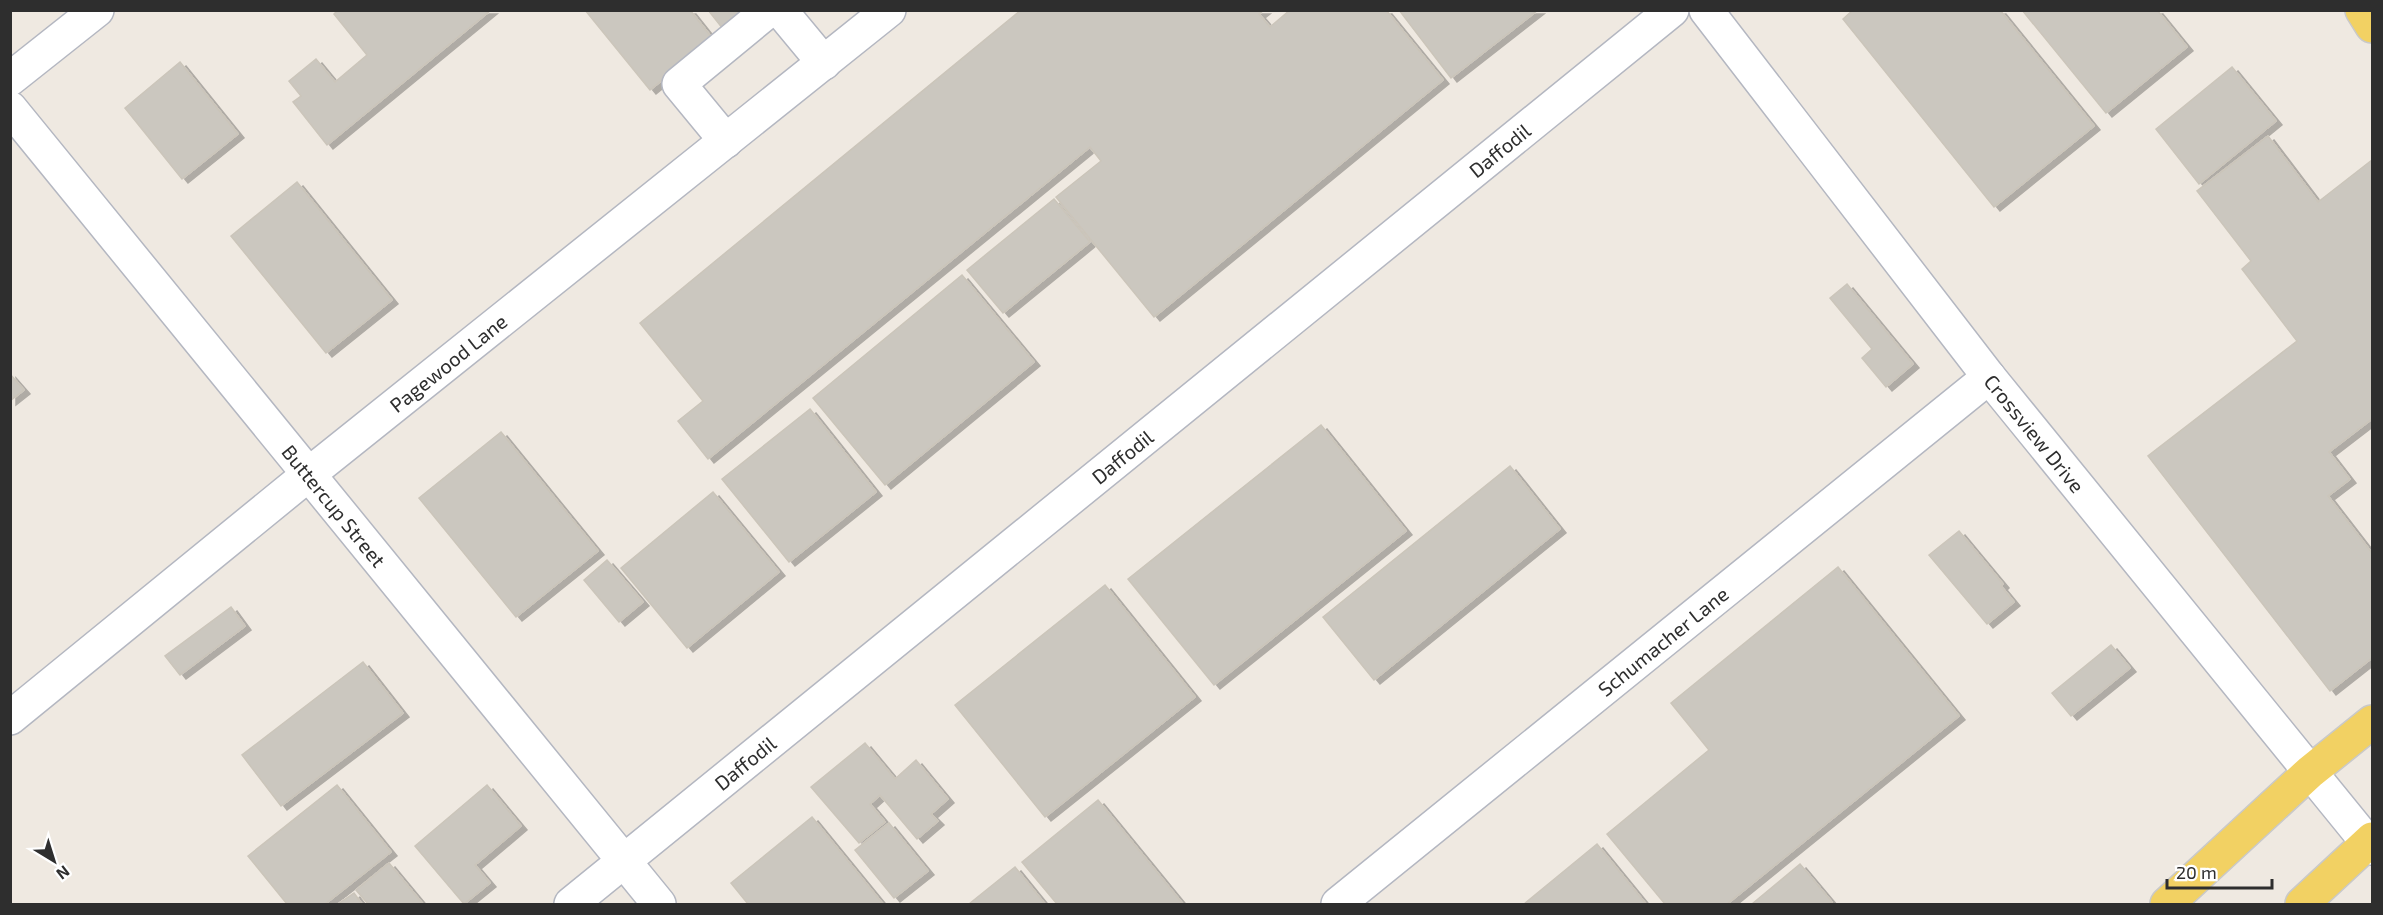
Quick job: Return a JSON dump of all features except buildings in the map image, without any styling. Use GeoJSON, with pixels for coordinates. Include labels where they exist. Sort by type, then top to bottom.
{"type":"FeatureCollection","features":[{"type":"Feature","properties":{"kind":"main road"},"geometry":{"type":"LineString","coordinates":[[2362,10],[2373,26]]}},
{"type":"Feature","properties":{"kind":"main road"},"geometry":{"type":"LineString","coordinates":[[2167,904],[2310,772],[2373,722]]}},
{"type":"Feature","properties":{"kind":"main road"},"geometry":{"type":"LineString","coordinates":[[2302,904],[2371,843]]}},
{"type":"Feature","properties":{"kind":"street"},"geometry":{"type":"LineString","coordinates":[[10,79],[97,10]]}},
{"type":"Feature","properties":{"kind":"street"},"geometry":{"type":"LineString","coordinates":[[726,141],[679,84],[769,10]]}},
{"type":"Feature","properties":{"kind":"street"},"geometry":{"type":"LineString","coordinates":[[780,10],[824,63]]}},
{"type":"Feature","properties":{"kind":"street","name":"Pagewood Lane"},"geometry":{"type":"LineString","coordinates":[[10,717],[309,474],[889,10]]}},
{"type":"Feature","properties":{"kind":"street","name":"Daffodil"},"geometry":{"type":"LineString","coordinates":[[571,904],[1672,10]]}},
{"type":"Feature","properties":{"kind":"street","name":"Crossview Drive"},"geometry":{"type":"LineString","coordinates":[[1706,10],[1989,377],[2310,772],[2371,843]]}},
{"type":"Feature","properties":{"kind":"street","name":"Buttercup Street"},"geometry":{"type":"LineString","coordinates":[[10,108],[659,904]]}},
{"type":"Feature","properties":{"kind":"street","name":"Schumacher Lane"},"geometry":{"type":"LineString","coordinates":[[1338,904],[1989,377]]}}]}
